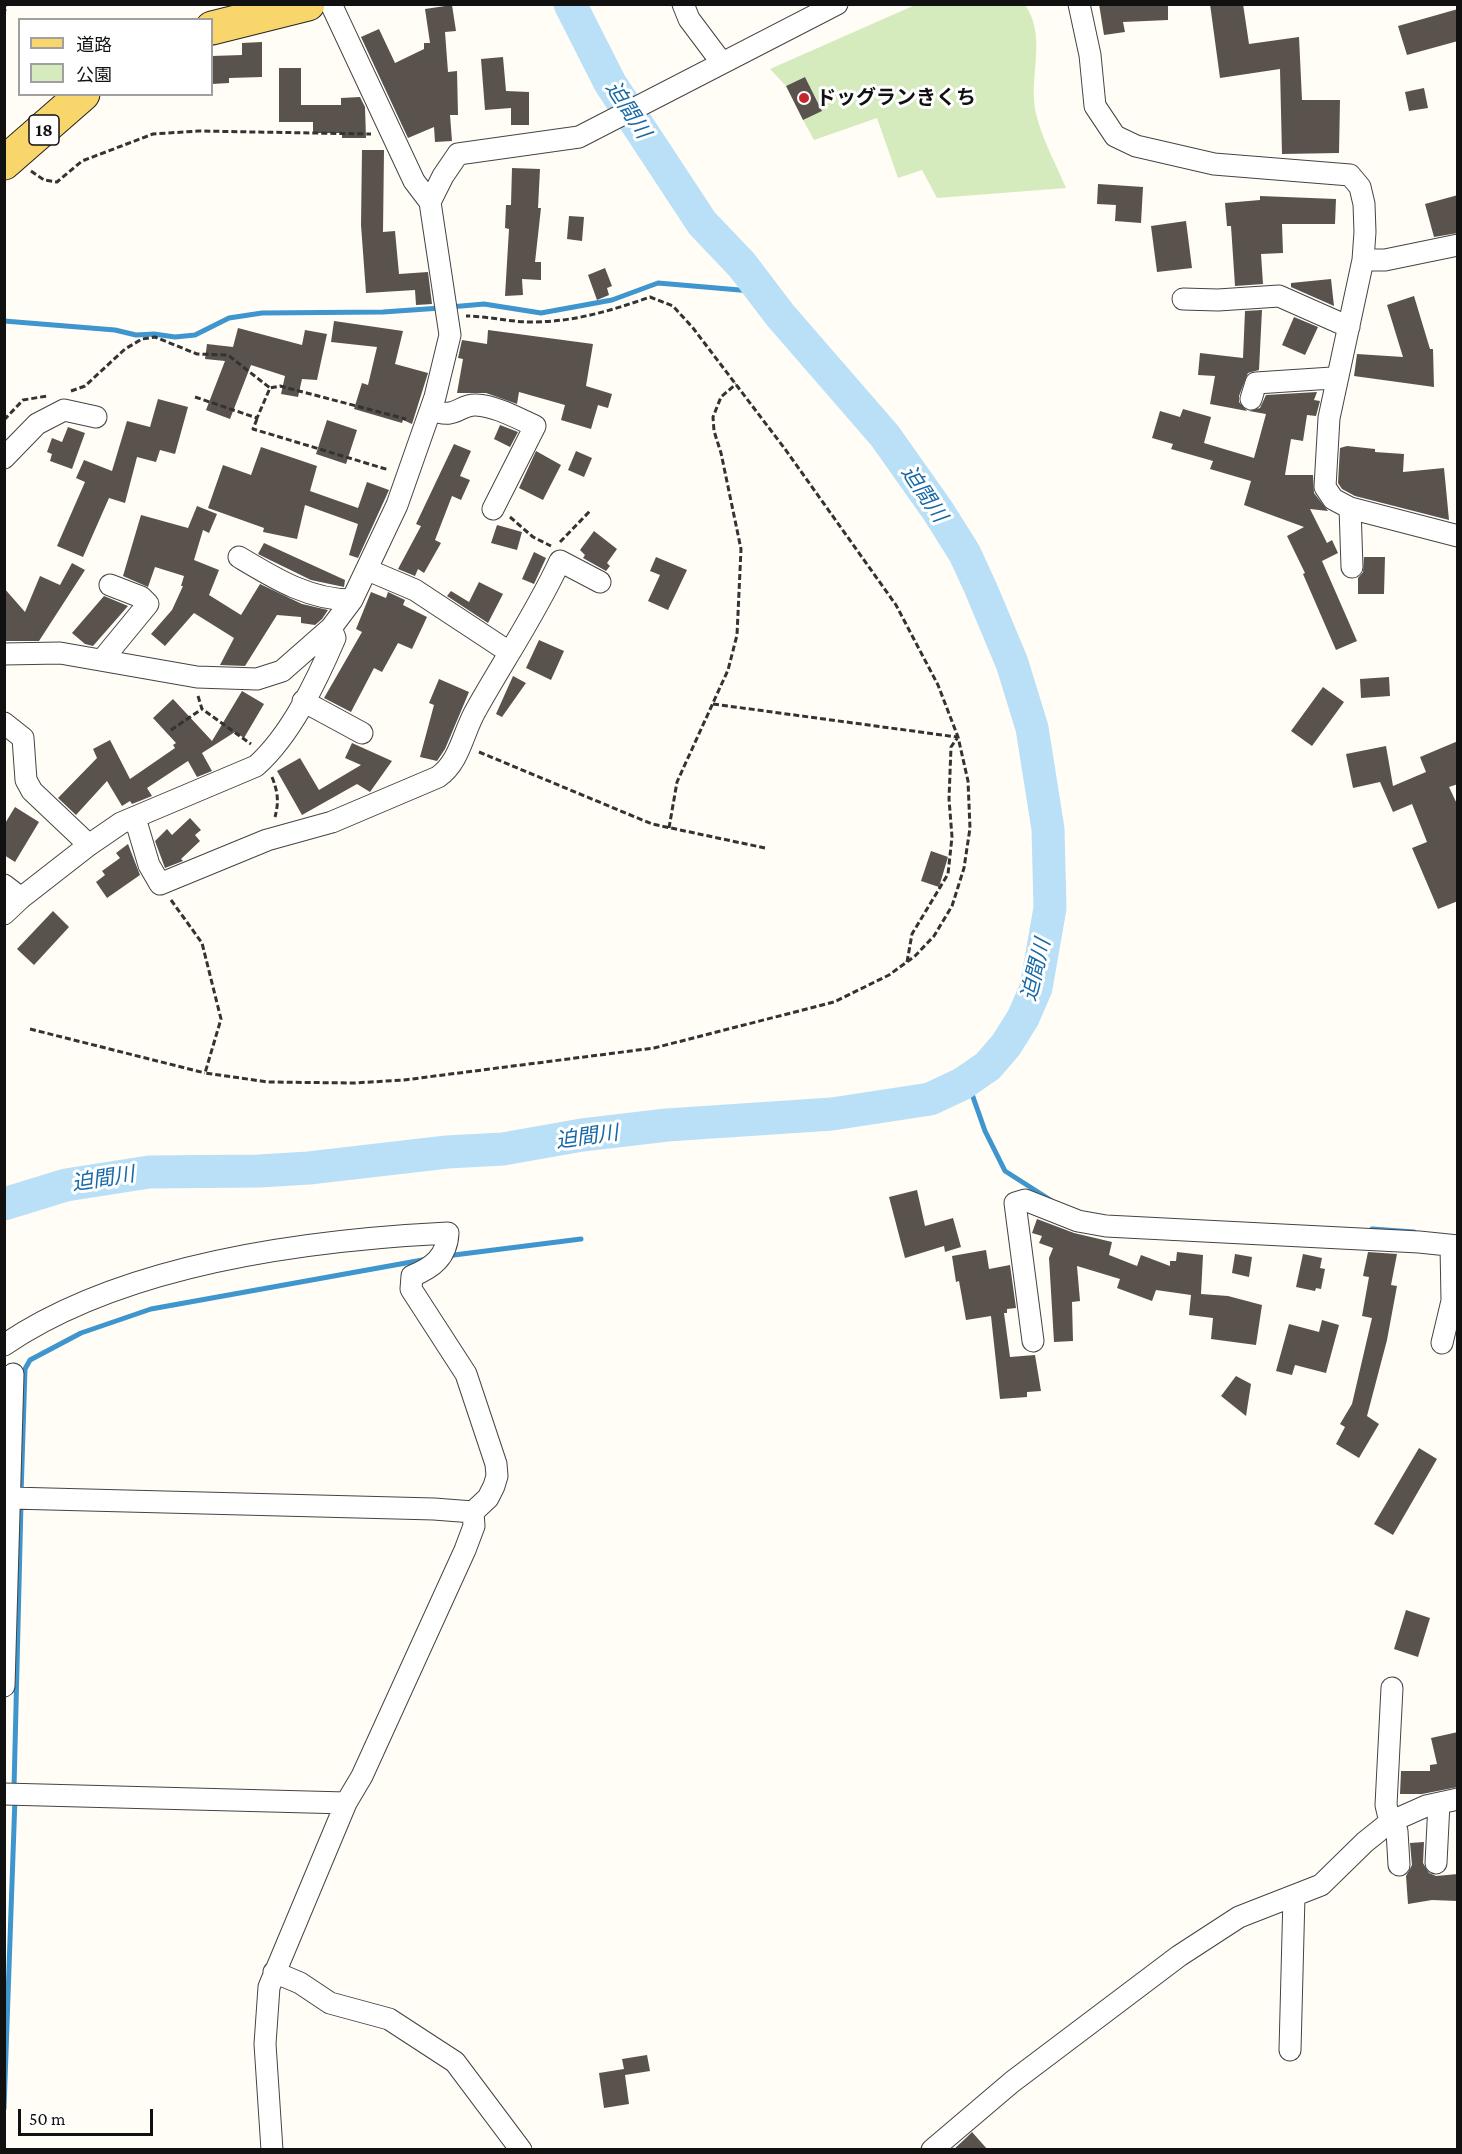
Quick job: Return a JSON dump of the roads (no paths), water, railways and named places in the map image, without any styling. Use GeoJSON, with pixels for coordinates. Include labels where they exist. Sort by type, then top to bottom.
{"type":"FeatureCollection","features":[{"type":"Feature","properties":{"kind":"main road"},"geometry":{"type":"LineString","coordinates":[[213,28],[308,4]]}},
{"type":"Feature","properties":{"kind":"main road","name":"18"},"geometry":{"type":"LineString","coordinates":[[9,160],[81,96]]}},
{"type":"Feature","properties":{"kind":"street"},"geometry":{"type":"LineString","coordinates":[[6,656],[60,653],[193,676],[257,679],[282,671],[331,628],[352,600],[368,570],[408,474],[428,416],[450,335],[449,315],[430,202],[414,181],[331,4]]}},
{"type":"Feature","properties":{"kind":"street"},"geometry":{"type":"LineString","coordinates":[[683,4],[689,19],[722,63]]}},
{"type":"Feature","properties":{"kind":"street"},"geometry":{"type":"LineString","coordinates":[[430,202],[443,176],[459,154],[579,137],[837,4]]}},
{"type":"Feature","properties":{"kind":"street"},"geometry":{"type":"LineString","coordinates":[[1079,4],[1090,55],[1095,106],[1115,136],[1136,146],[1214,164],[1350,175],[1360,187],[1364,204],[1363,260],[1329,418],[1325,487],[1333,499],[1350,508],[1458,536]]}},
{"type":"Feature","properties":{"kind":"street"},"geometry":{"type":"LineString","coordinates":[[1363,260],[1385,260],[1458,245]]}},
{"type":"Feature","properties":{"kind":"street"},"geometry":{"type":"LineString","coordinates":[[1183,299],[1218,300],[1279,296],[1349,327]]}},
{"type":"Feature","properties":{"kind":"street"},"geometry":{"type":"LineString","coordinates":[[1251,399],[1256,383],[1332,378],[1338,381]]}},
{"type":"Feature","properties":{"kind":"street"},"geometry":{"type":"LineString","coordinates":[[428,416],[454,414],[472,404],[488,406],[535,426],[494,509]]}},
{"type":"Feature","properties":{"kind":"street"},"geometry":{"type":"LineString","coordinates":[[4,458],[37,424],[64,410],[96,417]]}},
{"type":"Feature","properties":{"kind":"street"},"geometry":{"type":"LineString","coordinates":[[1350,508],[1352,567]]}},
{"type":"Feature","properties":{"kind":"street"},"geometry":{"type":"LineString","coordinates":[[238,557],[295,590],[340,600],[352,600]]}},
{"type":"Feature","properties":{"kind":"street"},"geometry":{"type":"LineString","coordinates":[[135,818],[149,865],[160,884],[271,839],[332,822],[410,791],[449,769],[474,712],[532,618],[560,561],[600,582]]}},
{"type":"Feature","properties":{"kind":"street"},"geometry":{"type":"LineString","coordinates":[[368,570],[415,590],[509,652]]}},
{"type":"Feature","properties":{"kind":"street"},"geometry":{"type":"LineString","coordinates":[[102,660],[148,604],[141,597],[110,585]]}},
{"type":"Feature","properties":{"kind":"street"},"geometry":{"type":"LineString","coordinates":[[4,914],[13,891],[121,823],[235,777],[265,758],[318,678],[335,638],[331,628]]}},
{"type":"Feature","properties":{"kind":"street"},"geometry":{"type":"LineString","coordinates":[[303,701],[362,733]]}},
{"type":"Feature","properties":{"kind":"street"},"geometry":{"type":"LineString","coordinates":[[4,723],[23,738],[26,780],[33,791],[88,845]]}},
{"type":"Feature","properties":{"kind":"street"},"geometry":{"type":"LineString","coordinates":[[1033,1341],[1015,1203],[1024,1200],[1078,1221],[1106,1227],[1419,1242],[1454,1246],[1452,1301],[1442,1343]]}},
{"type":"Feature","properties":{"kind":"street"},"geometry":{"type":"LineString","coordinates":[[4,1345],[56,1314],[113,1290],[217,1262],[385,1236],[448,1233],[448,1242],[437,1263],[412,1276],[411,1289],[466,1374],[496,1464],[497,1476],[488,1498],[473,1512],[434,1509],[10,1498]]}},
{"type":"Feature","properties":{"kind":"street"},"geometry":{"type":"LineString","coordinates":[[4,1686],[13,1374]]}},
{"type":"Feature","properties":{"kind":"street"},"geometry":{"type":"LineString","coordinates":[[272,2150],[265,2044],[267,2003],[274,1972],[346,1803],[362,1776],[465,1550],[474,1526],[473,1512]]}},
{"type":"Feature","properties":{"kind":"street"},"geometry":{"type":"LineString","coordinates":[[1392,1688],[1386,1805],[1390,1822],[1397,1831],[1399,1865]]}},
{"type":"Feature","properties":{"kind":"street"},"geometry":{"type":"LineString","coordinates":[[4,1794],[346,1803]]}},
{"type":"Feature","properties":{"kind":"street"},"geometry":{"type":"LineString","coordinates":[[932,2150],[1012,2082],[1179,1956],[1239,1917],[1321,1885],[1375,1832],[1390,1822],[1448,1801]]}},
{"type":"Feature","properties":{"kind":"street"},"geometry":{"type":"LineString","coordinates":[[1436,1863],[1448,1801]]}},
{"type":"Feature","properties":{"kind":"street"},"geometry":{"type":"LineString","coordinates":[[1290,2050],[1294,1896]]}},
{"type":"Feature","properties":{"kind":"street"},"geometry":{"type":"LineString","coordinates":[[274,1972],[300,1983],[330,2003],[388,2019],[455,2062],[521,2150]]}},
{"type":"Feature","properties":{"kind":"waterway","name":"迫間川"},"geometry":{"type":"LineString","coordinates":[[4,1204],[66,1185],[149,1172],[309,1168],[447,1152],[503,1149],[582,1135],[667,1125],[832,1114],[930,1099],[962,1084],[988,1066],[1006,1045],[1023,1018],[1036,988],[1050,908],[1048,829],[1032,728],[1012,663],[981,589],[965,554],[885,436],[780,315],[742,265],[702,223],[610,83],[570,4]]}},
{"type":"Feature","properties":{"kind":"waterway"},"geometry":{"type":"LineString","coordinates":[[450,307],[484,304],[541,313],[612,300],[658,283],[763,292]]}},
{"type":"Feature","properties":{"kind":"waterway"},"geometry":{"type":"LineString","coordinates":[[4,321],[175,337],[195,335],[229,318],[262,313],[383,312],[441,308]]}},
{"type":"Feature","properties":{"kind":"waterway"},"geometry":{"type":"LineString","coordinates":[[967,1080],[985,1131],[1005,1171],[1052,1201]]}},
{"type":"Feature","properties":{"kind":"waterway"},"geometry":{"type":"LineString","coordinates":[[1372,1229],[1414,1232]]}},
{"type":"Feature","properties":{"kind":"waterway"},"geometry":{"type":"LineString","coordinates":[[446,1256],[581,1239]]}},
{"type":"Feature","properties":{"kind":"waterway"},"geometry":{"type":"LineString","coordinates":[[21,1495],[25,1369],[30,1360],[81,1333],[151,1309],[428,1259]]}},
{"type":"Feature","properties":{"kind":"waterway"},"geometry":{"type":"LineString","coordinates":[[14,1788],[21,1504]]}},
{"type":"Feature","properties":{"kind":"waterway"},"geometry":{"type":"LineString","coordinates":[[4,2109],[15,1798]]}},
{"type":"Feature","properties":{"kind":"place","name":"ドッグランきくち"},"geometry":{"type":"Point","coordinates":[804,98]}}]}
